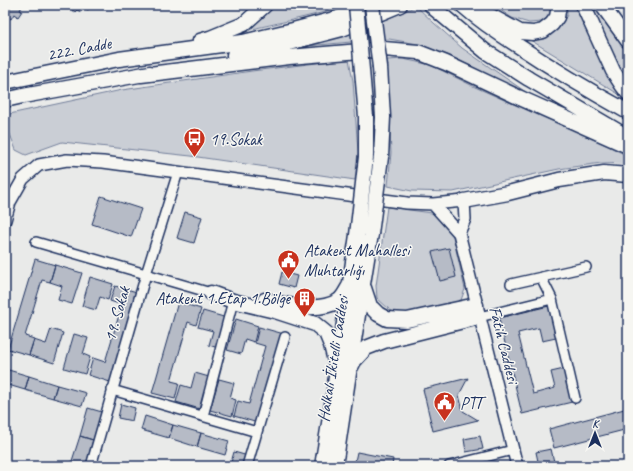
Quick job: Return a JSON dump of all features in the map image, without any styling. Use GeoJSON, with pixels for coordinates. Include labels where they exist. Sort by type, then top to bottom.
{"type":"FeatureCollection","features":[{"type":"Feature","properties":{"kind":"main road"},"geometry":{"type":"LineString","coordinates":[[160,53],[210,38],[244,24],[265,5]]}},
{"type":"Feature","properties":{"kind":"main road","name":"Halkalı İkitelli Caddesi"},"geometry":{"type":"LineString","coordinates":[[356,5],[366,117],[366,156],[357,235],[357,285]]}},
{"type":"Feature","properties":{"kind":"main road"},"geometry":{"type":"LineString","coordinates":[[160,53],[243,42],[338,18],[368,5]]}},
{"type":"Feature","properties":{"kind":"main road","name":"Halkalı İkitelli Caddesi"},"geometry":{"type":"LineString","coordinates":[[322,466],[343,372],[357,285],[371,234],[381,157],[383,117],[380,67],[372,5]]}},
{"type":"Feature","properties":{"kind":"main road"},"geometry":{"type":"LineString","coordinates":[[430,5],[485,51],[529,79],[628,137]]}},
{"type":"Feature","properties":{"kind":"main road"},"geometry":{"type":"LineString","coordinates":[[462,5],[497,32],[551,68],[628,112]]}},
{"type":"Feature","properties":{"kind":"main road"},"geometry":{"type":"LineString","coordinates":[[470,5],[520,32],[533,33],[543,31],[552,24],[557,17],[559,5]]}},
{"type":"Feature","properties":{"kind":"main road"},"geometry":{"type":"LineString","coordinates":[[583,5],[613,71],[628,93]]}},
{"type":"Feature","properties":{"kind":"main road"},"geometry":{"type":"LineString","coordinates":[[5,100],[142,75],[277,46],[342,29],[399,6]]}},
{"type":"Feature","properties":{"kind":"main road"},"geometry":{"type":"LineString","coordinates":[[605,7],[628,41]]}},
{"type":"Feature","properties":{"kind":"main road"},"geometry":{"type":"LineString","coordinates":[[142,75],[289,57],[384,49],[418,52],[446,63],[628,146]]}},
{"type":"Feature","properties":{"kind":"main road","name":"222. Cadde"},"geometry":{"type":"LineString","coordinates":[[5,82],[119,59],[160,53]]}},
{"type":"Feature","properties":{"kind":"main road"},"geometry":{"type":"LineString","coordinates":[[464,201],[566,179],[604,173],[628,175]]}},
{"type":"Feature","properties":{"kind":"main road"},"geometry":{"type":"LineString","coordinates":[[211,293],[250,297],[291,306],[314,307],[326,306],[339,300],[357,285],[370,306],[378,314],[387,319],[407,320],[478,311]]}},
{"type":"Feature","properties":{"kind":"main road"},"geometry":{"type":"LineString","coordinates":[[211,293],[233,301],[275,311],[315,324],[326,334],[343,372],[366,348],[478,311]]}},
{"type":"Feature","properties":{"kind":"main road","name":"Halkalı İkitelli Caddesi"},"geometry":{"type":"LineString","coordinates":[[335,466],[343,372]]}},
{"type":"Feature","properties":{"kind":"street"},"geometry":{"type":"LineString","coordinates":[[5,220],[10,202],[23,179],[39,165],[67,160],[103,162],[407,203],[433,204],[464,201],[465,218],[459,233],[433,204]]}},
{"type":"Feature","properties":{"kind":"street","name":"19. Sokak"},"geometry":{"type":"LineString","coordinates":[[90,466],[146,274],[178,172]]}},
{"type":"Feature","properties":{"kind":"street","name":"Fatih Caddesi"},"geometry":{"type":"LineString","coordinates":[[459,233],[517,466]]}},
{"type":"Feature","properties":{"kind":"street"},"geometry":{"type":"LineString","coordinates":[[36,242],[211,293]]}},
{"type":"Feature","properties":{"kind":"street"},"geometry":{"type":"LineString","coordinates":[[512,284],[586,267]]}},
{"type":"Feature","properties":{"kind":"street"},"geometry":{"type":"LineString","coordinates":[[541,277],[552,299],[575,398]]}},
{"type":"Feature","properties":{"kind":"street"},"geometry":{"type":"LineString","coordinates":[[478,311],[552,299]]}},
{"type":"Feature","properties":{"kind":"street"},"geometry":{"type":"LineString","coordinates":[[203,416],[233,301]]}},
{"type":"Feature","properties":{"kind":"street"},"geometry":{"type":"LineString","coordinates":[[247,466],[285,337]]}},
{"type":"Feature","properties":{"kind":"street"},"geometry":{"type":"LineString","coordinates":[[112,390],[257,432]]}},
{"type":"Feature","properties":{"kind":"street"},"geometry":{"type":"LineString","coordinates":[[449,466],[513,450]]}},
{"type":"Feature","properties":{"kind":"shaded area"},"geometry":{"type":"Polygon","coordinates":[[[273,5],[348,5],[309,16],[243,31],[265,14],[273,5]]]}},
{"type":"Feature","properties":{"kind":"shaded area"},"geometry":{"type":"Polygon","coordinates":[[[493,5],[555,5],[551,15],[541,22],[529,23],[512,18],[493,5]]]}},
{"type":"Feature","properties":{"kind":"shaded area"},"geometry":{"type":"Polygon","coordinates":[[[567,5],[575,5],[577,8],[625,98],[527,38],[540,37],[553,33],[561,25],[567,15],[567,5]]]}},
{"type":"Feature","properties":{"kind":"shaded area"},"geometry":{"type":"Polygon","coordinates":[[[589,5],[592,5],[628,51],[628,83],[619,68],[589,5]]]}},
{"type":"Feature","properties":{"kind":"shaded area"},"geometry":{"type":"Polygon","coordinates":[[[416,6],[462,48],[533,97],[450,56],[418,44],[389,39],[306,46],[382,21],[416,6]]]}},
{"type":"Feature","properties":{"kind":"shaded area"},"geometry":{"type":"Polygon","coordinates":[[[349,59],[353,81],[358,152],[355,180],[191,156],[62,142],[26,155],[16,150],[5,121],[5,115],[122,90],[252,71],[349,59]]]}},
{"type":"Feature","properties":{"kind":"shaded area"},"geometry":{"type":"Polygon","coordinates":[[[403,59],[431,65],[475,87],[610,147],[628,156],[628,164],[601,163],[559,169],[453,192],[412,191],[388,186],[391,153],[387,60],[403,59]]]}},
{"type":"Feature","properties":{"kind":"shaded area"},"geometry":{"type":"Polygon","coordinates":[[[387,207],[432,213],[452,232],[465,289],[460,303],[400,315],[390,310],[377,298],[376,286],[387,207]]]}},
{"type":"Feature","properties":{"kind":"building"},"geometry":{"type":"Polygon","coordinates":[[[5,5],[23,5],[20,10],[22,11],[18,17],[14,14],[11,19],[7,17],[6,19],[5,5]]]}},
{"type":"Feature","properties":{"kind":"building"},"geometry":{"type":"Polygon","coordinates":[[[72,5],[92,5],[88,10],[84,7],[81,12],[77,10],[75,12],[71,9],[73,6],[72,5]]]}},
{"type":"Feature","properties":{"kind":"building"},"geometry":{"type":"Polygon","coordinates":[[[149,5],[147,9],[143,7],[141,9],[137,6],[149,5]]]}},
{"type":"Feature","properties":{"kind":"building"},"geometry":{"type":"Polygon","coordinates":[[[101,196],[141,209],[131,237],[92,224],[101,196]]]}},
{"type":"Feature","properties":{"kind":"building"},"geometry":{"type":"Polygon","coordinates":[[[185,212],[202,217],[194,243],[177,238],[185,212]]]}},
{"type":"Feature","properties":{"kind":"building"},"geometry":{"type":"Polygon","coordinates":[[[449,248],[456,277],[440,281],[432,252],[449,248]]]}},
{"type":"Feature","properties":{"kind":"building"},"geometry":{"type":"Polygon","coordinates":[[[35,259],[55,265],[50,282],[42,280],[25,336],[34,339],[29,355],[8,349],[35,259]]]}},
{"type":"Feature","properties":{"kind":"building"},"geometry":{"type":"Polygon","coordinates":[[[55,265],[82,273],[72,304],[58,300],[62,286],[50,282],[55,265]]]}},
{"type":"Feature","properties":{"kind":"building","name":"Atakent Mahallesi Muhtarlığı"},"geometry":{"type":"Polygon","coordinates":[[[282,272],[297,276],[294,288],[279,284],[282,272]]]}},
{"type":"Feature","properties":{"kind":"building"},"geometry":{"type":"Polygon","coordinates":[[[90,277],[113,284],[108,300],[100,297],[96,310],[82,306],[90,277]]]}},
{"type":"Feature","properties":{"kind":"building"},"geometry":{"type":"Polygon","coordinates":[[[115,286],[137,292],[110,382],[88,375],[93,358],[105,362],[122,305],[110,301],[115,286]]]}},
{"type":"Feature","properties":{"kind":"building"},"geometry":{"type":"Polygon","coordinates":[[[178,302],[201,309],[196,325],[188,322],[171,381],[179,383],[175,399],[152,393],[178,302]]]}},
{"type":"Feature","properties":{"kind":"building"},"geometry":{"type":"Polygon","coordinates":[[[549,306],[556,338],[542,341],[539,328],[518,333],[533,394],[555,388],[551,372],[564,369],[572,402],[522,414],[499,318],[549,306]]]}},
{"type":"Feature","properties":{"kind":"building"},"geometry":{"type":"Polygon","coordinates":[[[203,311],[227,318],[218,348],[209,345],[213,331],[198,327],[203,311]]]}},
{"type":"Feature","properties":{"kind":"building"},"geometry":{"type":"Polygon","coordinates":[[[236,319],[258,326],[254,342],[245,339],[241,354],[227,350],[236,319]]]}},
{"type":"Feature","properties":{"kind":"building"},"geometry":{"type":"Polygon","coordinates":[[[259,327],[284,334],[258,423],[234,416],[238,401],[249,404],[265,346],[255,343],[259,327]]]}},
{"type":"Feature","properties":{"kind":"building"},"geometry":{"type":"Polygon","coordinates":[[[51,329],[63,333],[54,363],[29,355],[34,340],[46,344],[51,329]]]}},
{"type":"Feature","properties":{"kind":"building"},"geometry":{"type":"Polygon","coordinates":[[[74,334],[88,338],[83,354],[90,357],[85,374],[64,368],[74,334]]]}},
{"type":"Feature","properties":{"kind":"building"},"geometry":{"type":"Polygon","coordinates":[[[5,369],[29,376],[25,390],[5,384],[5,369]]]}},
{"type":"Feature","properties":{"kind":"building"},"geometry":{"type":"Polygon","coordinates":[[[195,373],[209,377],[200,409],[176,402],[181,385],[191,388],[195,373]]]}},
{"type":"Feature","properties":{"kind":"building"},"geometry":{"type":"Polygon","coordinates":[[[29,376],[57,385],[53,398],[25,390],[29,376]]]}},
{"type":"Feature","properties":{"kind":"building"},"geometry":{"type":"Polygon","coordinates":[[[468,378],[459,395],[463,411],[478,420],[433,431],[423,389],[468,378]]]}},
{"type":"Feature","properties":{"kind":"building"},"geometry":{"type":"Polygon","coordinates":[[[219,379],[234,383],[230,398],[236,400],[232,416],[210,410],[219,379]]]}},
{"type":"Feature","properties":{"kind":"building"},"geometry":{"type":"Polygon","coordinates":[[[57,385],[86,393],[82,406],[53,398],[57,385]]]}},
{"type":"Feature","properties":{"kind":"building"},"geometry":{"type":"Polygon","coordinates":[[[121,404],[135,408],[132,421],[118,418],[121,404]]]}},
{"type":"Feature","properties":{"kind":"building"},"geometry":{"type":"Polygon","coordinates":[[[88,408],[102,412],[93,440],[80,436],[88,408]]]}},
{"type":"Feature","properties":{"kind":"building"},"geometry":{"type":"Polygon","coordinates":[[[628,408],[628,429],[554,448],[549,429],[628,408]]]}},
{"type":"Feature","properties":{"kind":"building"},"geometry":{"type":"Polygon","coordinates":[[[145,416],[173,425],[169,438],[141,430],[145,416]]]}},
{"type":"Feature","properties":{"kind":"building"},"geometry":{"type":"Polygon","coordinates":[[[173,425],[201,433],[197,447],[169,438],[173,425]]]}},
{"type":"Feature","properties":{"kind":"building"},"geometry":{"type":"Polygon","coordinates":[[[201,433],[229,441],[225,455],[197,447],[201,433]]]}},
{"type":"Feature","properties":{"kind":"building"},"geometry":{"type":"Polygon","coordinates":[[[80,436],[93,440],[86,466],[71,464],[80,436]]]}},
{"type":"Feature","properties":{"kind":"building"},"geometry":{"type":"Polygon","coordinates":[[[480,436],[483,449],[466,452],[464,439],[480,436]]]}},
{"type":"Feature","properties":{"kind":"building"},"geometry":{"type":"Polygon","coordinates":[[[551,449],[555,466],[539,466],[536,452],[551,449]]]}},
{"type":"Feature","properties":{"kind":"building"},"geometry":{"type":"Polygon","coordinates":[[[234,452],[248,456],[245,466],[230,466],[234,452]]]}},
{"type":"Feature","properties":{"kind":"building"},"geometry":{"type":"Polygon","coordinates":[[[357,452],[393,459],[392,466],[354,466],[357,452]]]}},
{"type":"Feature","properties":{"kind":"building"},"geometry":{"type":"Polygon","coordinates":[[[489,461],[490,466],[469,466],[489,461]]]}},
{"type":"Feature","properties":{"kind":"place","name":"19.Sokak"},"geometry":{"type":"Point","coordinates":[194,158]}},
{"type":"Feature","properties":{"kind":"place","name":"Atakent Mahallesi Muhtarlığı"},"geometry":{"type":"Point","coordinates":[288,280]}},
{"type":"Feature","properties":{"kind":"place","name":"Atakent 1.Etap 1.Bölge"},"geometry":{"type":"Point","coordinates":[305,318]}},
{"type":"Feature","properties":{"kind":"place","name":"PTT"},"geometry":{"type":"Point","coordinates":[444,422]}}]}
